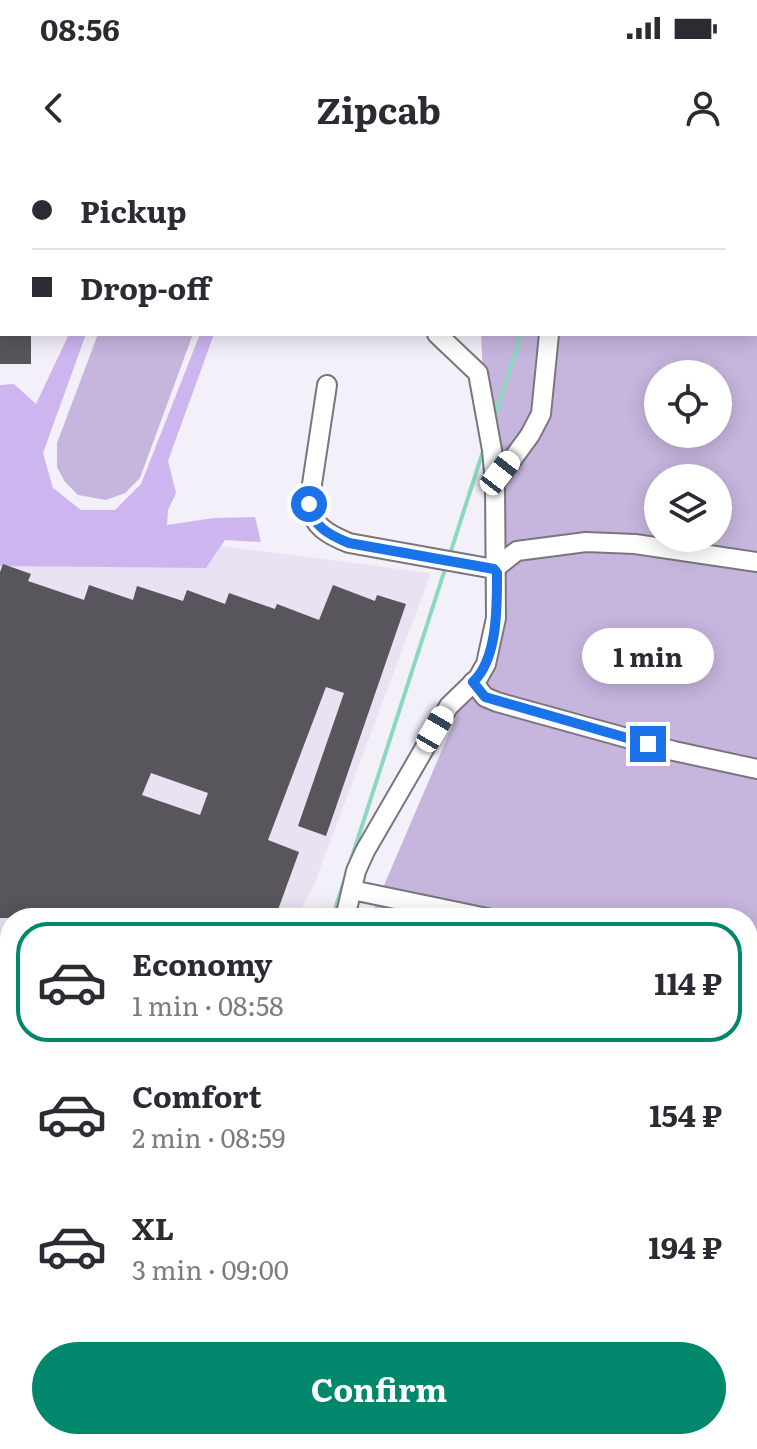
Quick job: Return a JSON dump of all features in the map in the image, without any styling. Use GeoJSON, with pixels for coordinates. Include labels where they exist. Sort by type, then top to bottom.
{"type":"FeatureCollection","features":[{"type":"Feature","properties":{"kind":"street"},"geometry":{"type":"LineString","coordinates":[[348,908],[365,851],[449,706],[486,664],[496,618],[495,483],[478,373],[439,336]]}},
{"type":"Feature","properties":{"kind":"street"},"geometry":{"type":"LineString","coordinates":[[495,483],[530,435],[541,414],[549,336]]}},
{"type":"Feature","properties":{"kind":"street"},"geometry":{"type":"LineString","coordinates":[[327,385],[310,513],[317,525],[349,543],[494,569],[517,551],[586,542],[635,544],[757,562]]}},
{"type":"Feature","properties":{"kind":"street"},"geometry":{"type":"LineString","coordinates":[[473,682],[485,697],[497,702],[661,747],[757,769]]}},
{"type":"Feature","properties":{"kind":"street"},"geometry":{"type":"LineString","coordinates":[[352,890],[439,908]]}},
{"type":"Feature","properties":{"kind":"shaded area"},"geometry":{"type":"Polygon","coordinates":[[[68,336],[85,336],[43,453],[53,488],[81,510],[115,510],[141,484],[199,336],[213,336],[168,461],[176,493],[168,510],[167,525],[214,518],[255,517],[261,542],[225,540],[206,568],[0,566],[0,385],[14,384],[36,404],[68,336]]]}},
{"type":"Feature","properties":{"kind":"shaded area"},"geometry":{"type":"Polygon","coordinates":[[[97,336],[192,336],[140,478],[125,493],[106,500],[78,495],[65,482],[57,467],[57,443],[97,336]]]}},
{"type":"Feature","properties":{"kind":"shaded area"},"geometry":{"type":"Polygon","coordinates":[[[481,336],[757,336],[757,908],[374,908],[496,624],[481,336]]]}},
{"type":"Feature","properties":{"kind":"shaded area"},"geometry":{"type":"Polygon","coordinates":[[[0,540],[212,545],[431,573],[312,890],[302,908],[0,908],[0,540]]]}},
{"type":"Feature","properties":{"kind":"building"},"geometry":{"type":"Polygon","coordinates":[[[0,336],[31,336],[31,364],[0,364],[0,336]]]}},
{"type":"Feature","properties":{"kind":"building"},"geometry":{"type":"Polygon","coordinates":[[[3,564],[31,574],[28,581],[84,600],[89,585],[133,600],[137,586],[183,601],[187,590],[225,604],[229,593],[275,609],[277,604],[319,620],[333,585],[375,601],[377,595],[406,604],[326,836],[298,826],[344,693],[326,687],[268,840],[299,852],[279,908],[0,908],[0,572],[3,564]],[[151,773],[142,795],[200,815],[208,793],[151,773]]]}},
{"type":"Feature","properties":{"kind":"waterway"},"geometry":{"type":"LineString","coordinates":[[493,421],[519,342],[518,336]]}},
{"type":"Feature","properties":{"kind":"waterway"},"geometry":{"type":"LineString","coordinates":[[450,554],[484,448]]}},
{"type":"Feature","properties":{"kind":"waterway"},"geometry":{"type":"LineString","coordinates":[[349,866],[446,566]]}},
{"type":"Feature","properties":{"kind":"waterway"},"geometry":{"type":"LineString","coordinates":[[335,908],[346,875]]}},
{"type":"Feature","properties":{"kind":"route"},"geometry":{"type":"LineString","coordinates":[[309,504],[317,525],[349,543],[494,569],[497,573],[496,618],[486,664],[473,682],[485,697],[648,744]]}}]}
